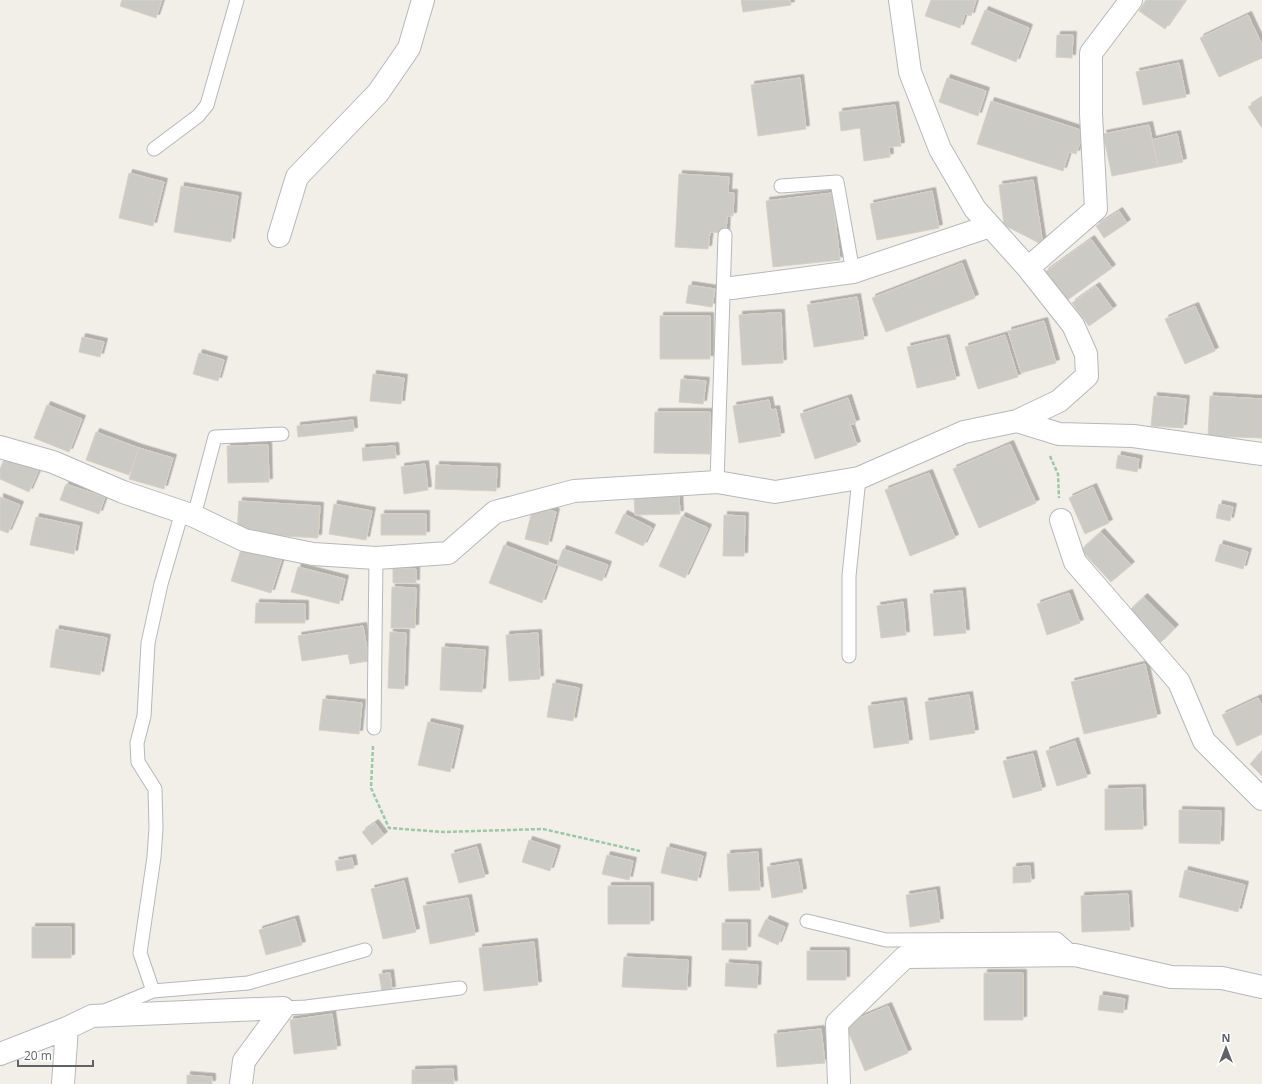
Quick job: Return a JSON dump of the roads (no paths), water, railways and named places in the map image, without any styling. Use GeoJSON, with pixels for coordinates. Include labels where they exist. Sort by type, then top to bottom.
{"type":"FeatureCollection","features":[{"type":"Feature","properties":{"kind":"street"},"geometry":{"type":"LineString","coordinates":[[279,236],[297,178],[378,93],[409,48],[423,0]]}},
{"type":"Feature","properties":{"kind":"street"},"geometry":{"type":"LineString","coordinates":[[0,447],[53,462],[123,492],[188,514],[244,540],[313,554],[376,558],[448,554],[496,512],[574,491],[718,482],[775,492],[859,478],[964,432],[1017,421],[1059,401],[1087,376],[1086,354],[1073,325],[1028,268],[975,209],[940,149],[910,72],[900,0]]}},
{"type":"Feature","properties":{"kind":"street"},"geometry":{"type":"LineString","coordinates":[[1028,268],[1096,209],[1091,114],[1092,53],[1131,0]]}},
{"type":"Feature","properties":{"kind":"street"},"geometry":{"type":"LineString","coordinates":[[732,288],[853,272],[990,226]]}},
{"type":"Feature","properties":{"kind":"street"},"geometry":{"type":"LineString","coordinates":[[1017,421],[1059,434],[1133,436],[1262,454]]}},
{"type":"Feature","properties":{"kind":"street"},"geometry":{"type":"LineString","coordinates":[[1061,520],[1075,562],[1179,682],[1204,741],[1262,799]]}},
{"type":"Feature","properties":{"kind":"street"},"geometry":{"type":"LineString","coordinates":[[839,1084],[838,1023],[905,958],[1075,955],[1171,977],[1222,978],[1262,987]]}},
{"type":"Feature","properties":{"kind":"street"},"geometry":{"type":"LineString","coordinates":[[0,1054],[67,1028],[92,1016],[283,1008]]}},
{"type":"Feature","properties":{"kind":"street"},"geometry":{"type":"LineString","coordinates":[[241,1084],[244,1061],[283,1008]]}},
{"type":"Feature","properties":{"kind":"street"},"geometry":{"type":"LineString","coordinates":[[62,1084],[67,1028]]}},
{"type":"Feature","properties":{"kind":"lane"},"geometry":{"type":"LineString","coordinates":[[154,149],[198,116],[207,105],[237,0]]}},
{"type":"Feature","properties":{"kind":"lane"},"geometry":{"type":"LineString","coordinates":[[780,186],[837,182],[853,272]]}},
{"type":"Feature","properties":{"kind":"lane"},"geometry":{"type":"LineString","coordinates":[[718,482],[724,235]]}},
{"type":"Feature","properties":{"kind":"lane"},"geometry":{"type":"LineString","coordinates":[[153,991],[140,953],[154,857],[156,828],[155,789],[138,762],[137,743],[144,716],[148,643],[160,584],[188,514],[215,437],[282,434]]}},
{"type":"Feature","properties":{"kind":"lane"},"geometry":{"type":"LineString","coordinates":[[849,656],[849,576],[859,478]]}},
{"type":"Feature","properties":{"kind":"lane"},"geometry":{"type":"LineString","coordinates":[[374,728],[376,558]]}},
{"type":"Feature","properties":{"kind":"lane"},"geometry":{"type":"LineString","coordinates":[[807,921],[886,940],[1057,939],[1075,955]]}},
{"type":"Feature","properties":{"kind":"lane"},"geometry":{"type":"LineString","coordinates":[[92,1016],[153,991],[248,984],[366,950]]}},
{"type":"Feature","properties":{"kind":"lane"},"geometry":{"type":"LineString","coordinates":[[283,1008],[306,1007],[460,988]]}}]}
